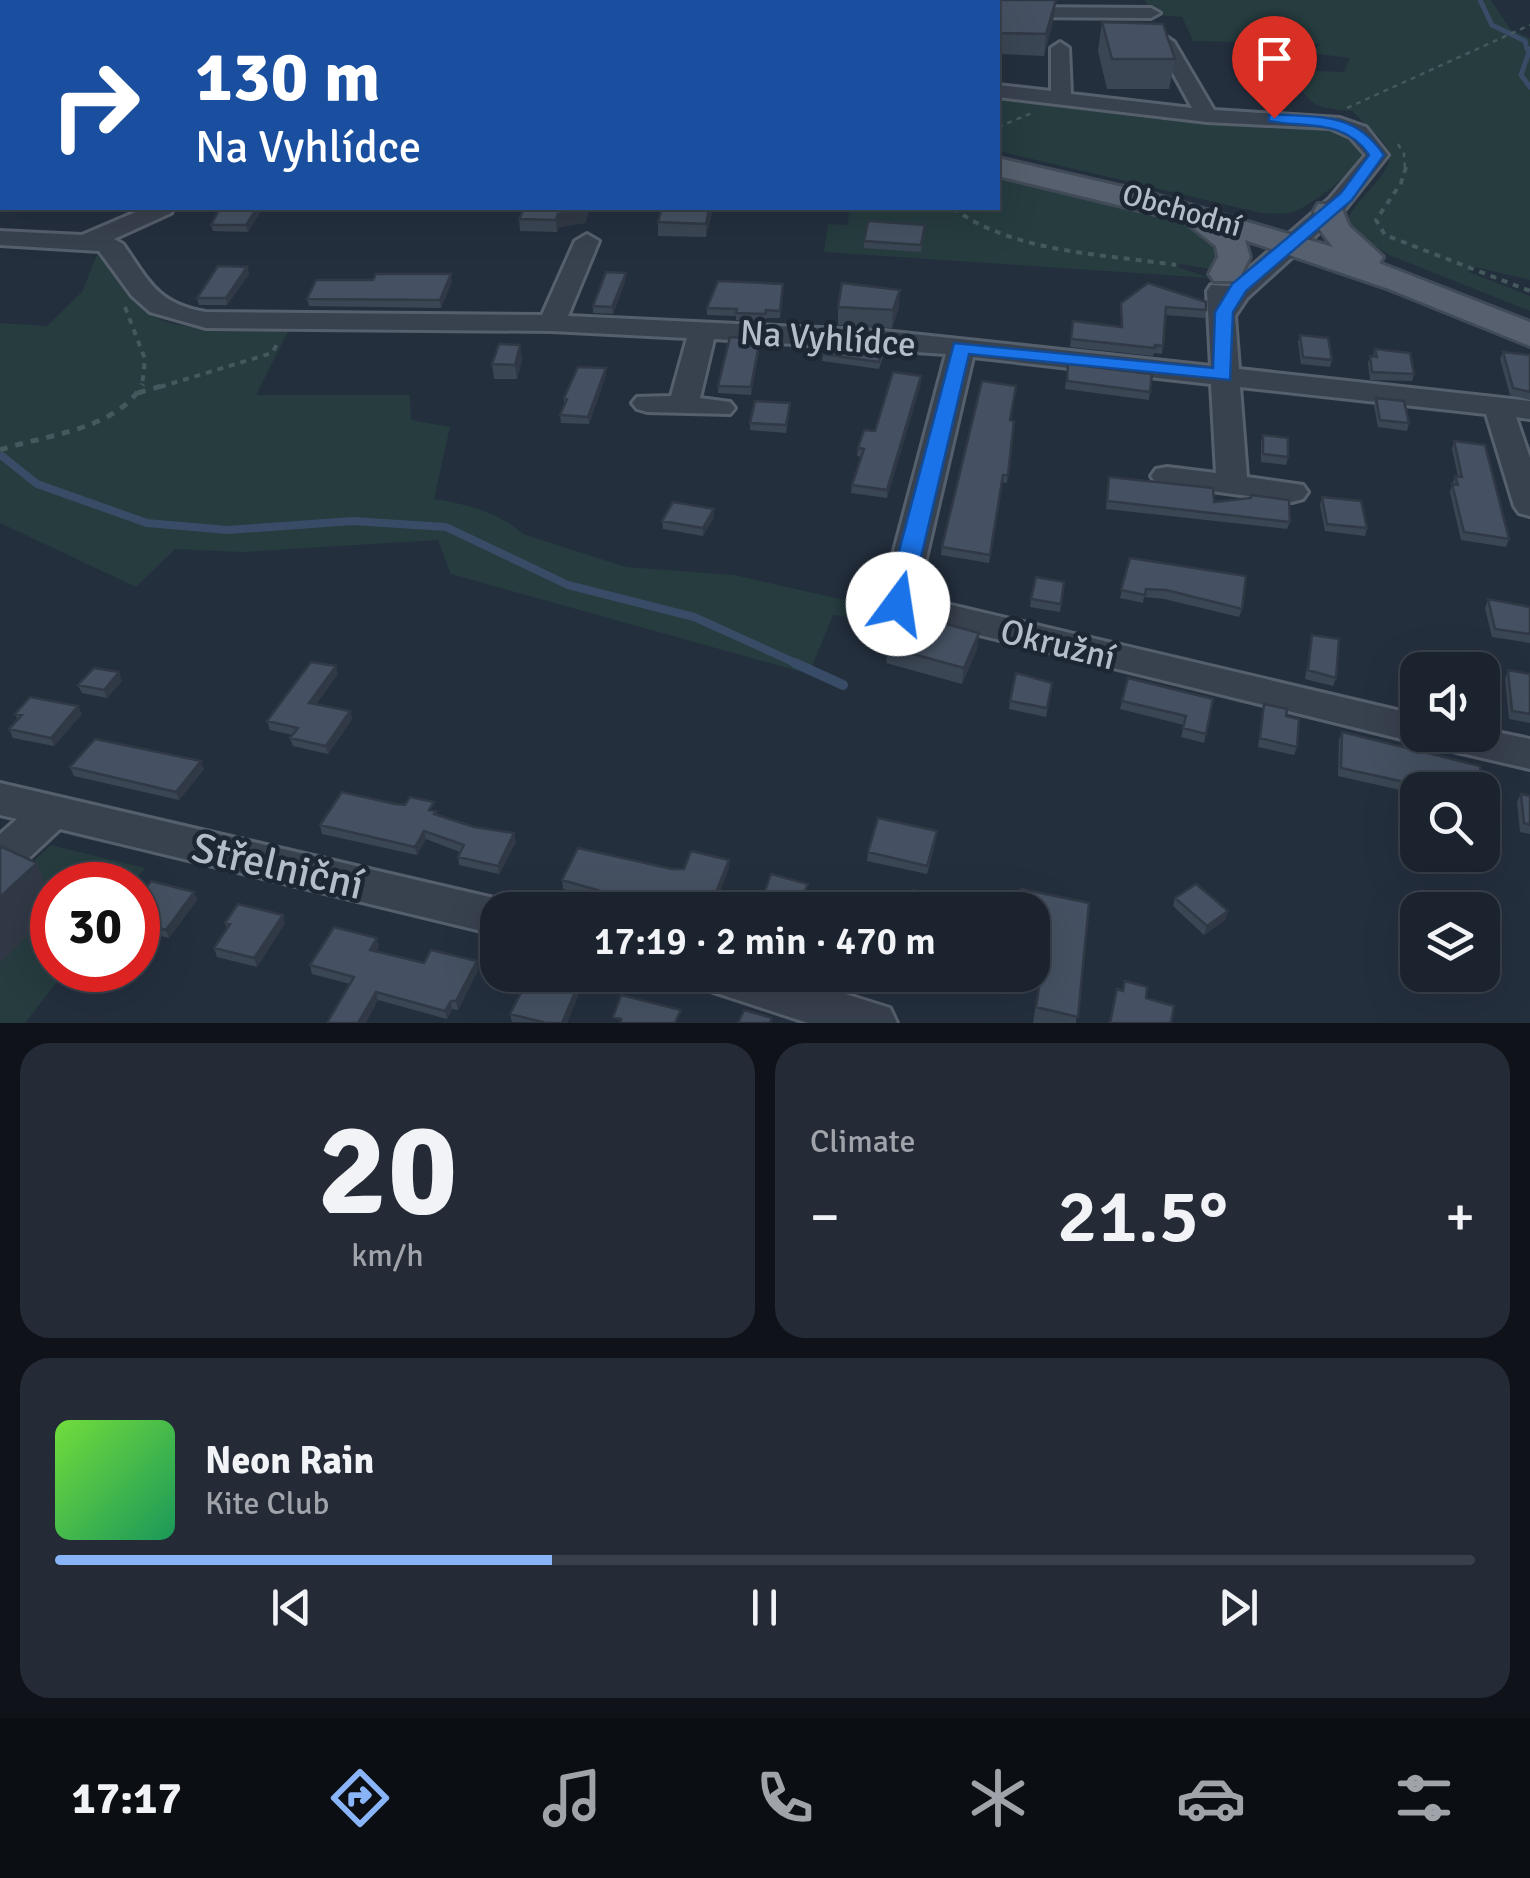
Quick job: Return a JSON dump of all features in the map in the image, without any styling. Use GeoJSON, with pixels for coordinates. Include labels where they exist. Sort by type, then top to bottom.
{"type":"FeatureCollection","features":[{"type":"Feature","properties":{"kind":"main road","name":"Obchodní"},"geometry":{"type":"LineString","coordinates":[[1000,159],[1121,185],[1243,218],[1276,220],[1293,232]]}},
{"type":"Feature","properties":{"kind":"main road","name":"Obchodní"},"geometry":{"type":"LineString","coordinates":[[1000,167],[1293,232],[1530,336]]}},
{"type":"Feature","properties":{"kind":"main road"},"geometry":{"type":"LineString","coordinates":[[1184,210],[1231,242],[1234,257],[1226,274]]}},
{"type":"Feature","properties":{"kind":"main road","name":"Obchodní"},"geometry":{"type":"LineString","coordinates":[[1354,258],[1530,323]]}},
{"type":"Feature","properties":{"kind":"street"},"geometry":{"type":"LineString","coordinates":[[1000,12],[1151,13]]}},
{"type":"Feature","properties":{"kind":"street"},"geometry":{"type":"LineString","coordinates":[[1165,42],[1172,62],[1190,82],[1207,116]]}},
{"type":"Feature","properties":{"kind":"street"},"geometry":{"type":"LineString","coordinates":[[1060,48],[1061,100]]}},
{"type":"Feature","properties":{"kind":"street"},"geometry":{"type":"LineString","coordinates":[[1000,90],[1207,116],[1322,120],[1364,136],[1377,155],[1346,197],[1226,274],[1219,301],[1224,312],[1223,376],[1232,485]]}},
{"type":"Feature","properties":{"kind":"street"},"geometry":{"type":"LineString","coordinates":[[0,238],[90,241],[159,210]]}},
{"type":"Feature","properties":{"kind":"street"},"geometry":{"type":"LineString","coordinates":[[1224,312],[1238,288],[1293,232]]}},
{"type":"Feature","properties":{"kind":"street","name":"Na Vyhlídce"},"geometry":{"type":"LineString","coordinates":[[90,241],[114,250],[151,304],[165,313],[206,320],[552,323],[884,339],[1530,410]]}},
{"type":"Feature","properties":{"kind":"street"},"geometry":{"type":"LineString","coordinates":[[552,323],[587,241]]}},
{"type":"Feature","properties":{"kind":"street"},"geometry":{"type":"LineString","coordinates":[[683,406],[703,330]]}},
{"type":"Feature","properties":{"kind":"street","name":"Okružní"},"geometry":{"type":"LineString","coordinates":[[961,348],[898,604],[1400,725]]}},
{"type":"Feature","properties":{"kind":"street"},"geometry":{"type":"LineString","coordinates":[[648,403],[720,408]]}},
{"type":"Feature","properties":{"kind":"street"},"geometry":{"type":"LineString","coordinates":[[1498,406],[1530,506]]}},
{"type":"Feature","properties":{"kind":"street"},"geometry":{"type":"LineString","coordinates":[[1167,476],[1292,492]]}},
{"type":"Feature","properties":{"kind":"street"},"geometry":{"type":"LineString","coordinates":[[1500,747],[1530,754]]}},
{"type":"Feature","properties":{"kind":"street","name":"Střelniční"},"geometry":{"type":"LineString","coordinates":[[0,799],[480,913]]}},
{"type":"Feature","properties":{"kind":"street"},"geometry":{"type":"LineString","coordinates":[[0,859],[52,812]]}},
{"type":"Feature","properties":{"kind":"street"},"geometry":{"type":"LineString","coordinates":[[774,992],[873,1023]]}},
{"type":"Feature","properties":{"kind":"path"},"geometry":{"type":"LineString","coordinates":[[1340,112],[1530,24]]}},
{"type":"Feature","properties":{"kind":"path"},"geometry":{"type":"LineString","coordinates":[[956,210],[973,224],[1012,236],[1176,266]]}},
{"type":"Feature","properties":{"kind":"path"},"geometry":{"type":"LineString","coordinates":[[1378,216],[1384,235],[1400,244],[1530,291]]}},
{"type":"Feature","properties":{"kind":"path"},"geometry":{"type":"LineString","coordinates":[[0,450],[104,420],[140,389],[146,367],[122,300]]}},
{"type":"Feature","properties":{"kind":"path"},"geometry":{"type":"LineString","coordinates":[[135,394],[272,353],[290,321]]}},
{"type":"Feature","properties":{"kind":"green space"},"geometry":{"type":"Polygon","coordinates":[[[1145,0],[1491,0],[1510,29],[1530,38],[1530,280],[1471,266],[1469,272],[1530,296],[1530,311],[1389,255],[1346,228],[1355,207],[1387,166],[1386,147],[1352,111],[1313,102],[1290,70],[1344,72],[1350,58],[1310,53],[1320,44],[1193,41],[1182,17],[1154,15],[1145,0]]]}},
{"type":"Feature","properties":{"kind":"green space"},"geometry":{"type":"Polygon","coordinates":[[[1000,95],[1319,123],[1344,131],[1363,150],[1346,176],[1312,202],[1290,213],[1261,213],[1000,151],[1000,95]]]}},
{"type":"Feature","properties":{"kind":"green space"},"geometry":{"type":"Polygon","coordinates":[[[1000,171],[1179,213],[1226,244],[1215,270],[1180,264],[1177,267],[1210,278],[824,252],[828,224],[848,225],[849,210],[1000,210],[1000,171]]]}},
{"type":"Feature","properties":{"kind":"green space"},"geometry":{"type":"Polygon","coordinates":[[[98,252],[147,311],[159,319],[194,327],[290,327],[256,395],[410,395],[411,420],[450,427],[434,499],[482,510],[523,534],[626,567],[734,575],[875,607],[881,621],[833,615],[809,674],[451,574],[438,540],[242,552],[175,549],[136,587],[0,523],[0,323],[47,326],[82,292],[98,252]]]}},
{"type":"Feature","properties":{"kind":"green space"},"geometry":{"type":"Polygon","coordinates":[[[51,845],[120,862],[33,862],[51,845]]]}},
{"type":"Feature","properties":{"kind":"green space"},"geometry":{"type":"Polygon","coordinates":[[[30,864],[30,992],[49,992],[25,1023],[0,1023],[0,892],[30,864]]]}},
{"type":"Feature","properties":{"kind":"building"},"geometry":{"type":"Polygon","coordinates":[[[1000,0],[1056,0],[1046,34],[1000,33],[1000,0]]]}},
{"type":"Feature","properties":{"kind":"building"},"geometry":{"type":"Polygon","coordinates":[[[1102,22],[1163,24],[1175,59],[1112,59],[1102,22]]]}},
{"type":"Feature","properties":{"kind":"building"},"geometry":{"type":"Polygon","coordinates":[[[219,210],[256,210],[246,225],[211,225],[219,210]]]}},
{"type":"Feature","properties":{"kind":"building"},"geometry":{"type":"Polygon","coordinates":[[[523,210],[584,210],[558,214],[556,220],[519,219],[523,210]]]}},
{"type":"Feature","properties":{"kind":"building"},"geometry":{"type":"Polygon","coordinates":[[[661,210],[709,210],[706,224],[658,222],[661,210]]]}},
{"type":"Feature","properties":{"kind":"building"},"geometry":{"type":"Polygon","coordinates":[[[868,221],[925,225],[921,245],[864,241],[868,221]]]}},
{"type":"Feature","properties":{"kind":"building"},"geometry":{"type":"Polygon","coordinates":[[[218,266],[247,267],[226,298],[197,298],[218,266]]]}},
{"type":"Feature","properties":{"kind":"building"},"geometry":{"type":"Polygon","coordinates":[[[606,272],[626,273],[612,307],[593,306],[606,272]]]}},
{"type":"Feature","properties":{"kind":"building"},"geometry":{"type":"Polygon","coordinates":[[[376,274],[451,274],[440,300],[307,299],[316,280],[373,280],[376,274]]]}},
{"type":"Feature","properties":{"kind":"building"},"geometry":{"type":"Polygon","coordinates":[[[718,281],[783,284],[780,311],[736,313],[737,309],[707,308],[718,281]]]}},
{"type":"Feature","properties":{"kind":"building"},"geometry":{"type":"Polygon","coordinates":[[[842,283],[900,290],[893,310],[838,307],[842,283]]]}},
{"type":"Feature","properties":{"kind":"building"},"geometry":{"type":"Polygon","coordinates":[[[1148,283],[1206,302],[1206,310],[1166,307],[1163,346],[1155,348],[1071,339],[1073,321],[1122,327],[1121,303],[1148,283]]]}},
{"type":"Feature","properties":{"kind":"building"},"geometry":{"type":"Polygon","coordinates":[[[1300,335],[1328,338],[1332,360],[1303,357],[1300,335]]]}},
{"type":"Feature","properties":{"kind":"building"},"geometry":{"type":"Polygon","coordinates":[[[730,337],[760,339],[751,387],[718,386],[730,337]]]}},
{"type":"Feature","properties":{"kind":"building"},"geometry":{"type":"Polygon","coordinates":[[[827,343],[884,347],[879,362],[823,354],[827,343]]]}},
{"type":"Feature","properties":{"kind":"building"},"geometry":{"type":"Polygon","coordinates":[[[499,344],[520,345],[515,365],[492,364],[499,344]]]}},
{"type":"Feature","properties":{"kind":"building"},"geometry":{"type":"Polygon","coordinates":[[[1375,349],[1410,353],[1414,374],[1372,372],[1370,356],[1377,357],[1375,349]]]}},
{"type":"Feature","properties":{"kind":"building"},"geometry":{"type":"Polygon","coordinates":[[[1503,352],[1530,355],[1530,392],[1513,388],[1503,352]]]}},
{"type":"Feature","properties":{"kind":"building"},"geometry":{"type":"Polygon","coordinates":[[[1068,364],[1152,374],[1150,392],[1067,381],[1068,364]]]}},
{"type":"Feature","properties":{"kind":"building"},"geometry":{"type":"Polygon","coordinates":[[[578,367],[606,368],[588,417],[560,415],[567,399],[564,398],[578,367]]]}},
{"type":"Feature","properties":{"kind":"building"},"geometry":{"type":"Polygon","coordinates":[[[893,372],[921,376],[887,490],[852,485],[864,449],[858,448],[864,430],[875,431],[893,372]]]}},
{"type":"Feature","properties":{"kind":"building"},"geometry":{"type":"Polygon","coordinates":[[[982,381],[1016,386],[1008,475],[1003,475],[990,555],[942,547],[982,381]]]}},
{"type":"Feature","properties":{"kind":"building"},"geometry":{"type":"Polygon","coordinates":[[[1376,398],[1404,401],[1409,423],[1380,420],[1376,398]]]}},
{"type":"Feature","properties":{"kind":"building"},"geometry":{"type":"Polygon","coordinates":[[[755,401],[790,403],[786,425],[750,423],[755,401]]]}},
{"type":"Feature","properties":{"kind":"building"},"geometry":{"type":"Polygon","coordinates":[[[1263,435],[1288,438],[1288,457],[1263,454],[1263,435]]]}},
{"type":"Feature","properties":{"kind":"building"},"geometry":{"type":"Polygon","coordinates":[[[1454,441],[1485,445],[1509,539],[1464,532],[1452,484],[1458,485],[1455,476],[1462,477],[1454,441]]]}},
{"type":"Feature","properties":{"kind":"building"},"geometry":{"type":"Polygon","coordinates":[[[1109,477],[1213,488],[1214,502],[1251,495],[1289,500],[1290,522],[1107,501],[1109,477]]]}},
{"type":"Feature","properties":{"kind":"building"},"geometry":{"type":"Polygon","coordinates":[[[1322,497],[1361,501],[1367,528],[1327,524],[1322,497]]]}},
{"type":"Feature","properties":{"kind":"building"},"geometry":{"type":"Polygon","coordinates":[[[673,502],[714,509],[703,528],[662,521],[673,502]]]}},
{"type":"Feature","properties":{"kind":"building"},"geometry":{"type":"Polygon","coordinates":[[[1130,558],[1246,576],[1242,609],[1166,590],[1146,589],[1145,595],[1121,590],[1130,558]]]}},
{"type":"Feature","properties":{"kind":"building"},"geometry":{"type":"Polygon","coordinates":[[[1036,577],[1064,582],[1061,604],[1031,599],[1036,577]]]}},
{"type":"Feature","properties":{"kind":"building"},"geometry":{"type":"Polygon","coordinates":[[[1488,599],[1530,607],[1530,634],[1495,629],[1488,599]]]}},
{"type":"Feature","properties":{"kind":"building"},"geometry":{"type":"Polygon","coordinates":[[[939,622],[979,633],[964,668],[887,647],[889,640],[930,641],[939,622]]]}},
{"type":"Feature","properties":{"kind":"building"},"geometry":{"type":"Polygon","coordinates":[[[1312,635],[1339,639],[1336,678],[1308,670],[1312,635]]]}},
{"type":"Feature","properties":{"kind":"building"},"geometry":{"type":"Polygon","coordinates":[[[311,662],[336,666],[309,703],[350,711],[326,746],[290,738],[298,728],[267,721],[311,662]]]}},
{"type":"Feature","properties":{"kind":"building"},"geometry":{"type":"Polygon","coordinates":[[[94,668],[119,672],[104,690],[78,685],[94,668]]]}},
{"type":"Feature","properties":{"kind":"building"},"geometry":{"type":"Polygon","coordinates":[[[1508,670],[1530,674],[1530,714],[1512,711],[1508,670]]]}},
{"type":"Feature","properties":{"kind":"building"},"geometry":{"type":"Polygon","coordinates":[[[1016,673],[1052,683],[1047,708],[1010,701],[1016,673]]]}},
{"type":"Feature","properties":{"kind":"building"},"geometry":{"type":"Polygon","coordinates":[[[1128,678],[1213,699],[1206,734],[1183,728],[1186,716],[1122,701],[1128,678]]]}},
{"type":"Feature","properties":{"kind":"building"},"geometry":{"type":"Polygon","coordinates":[[[30,697],[78,706],[51,738],[9,729],[22,715],[15,714],[30,697]]]}},
{"type":"Feature","properties":{"kind":"building"},"geometry":{"type":"Polygon","coordinates":[[[1264,704],[1287,709],[1286,716],[1299,719],[1297,747],[1260,738],[1264,704]]]}},
{"type":"Feature","properties":{"kind":"building"},"geometry":{"type":"Polygon","coordinates":[[[1342,732],[1400,746],[1400,752],[1423,752],[1480,766],[1480,772],[1400,772],[1400,781],[1341,768],[1342,732]]]}},
{"type":"Feature","properties":{"kind":"building"},"geometry":{"type":"Polygon","coordinates":[[[95,739],[201,761],[176,792],[70,767],[95,739]]]}},
{"type":"Feature","properties":{"kind":"building"},"geometry":{"type":"Polygon","coordinates":[[[342,792],[395,804],[405,805],[410,797],[434,802],[429,810],[436,811],[434,814],[474,827],[514,833],[498,866],[458,857],[464,845],[424,831],[415,847],[320,825],[342,792]]]}},
{"type":"Feature","properties":{"kind":"building"},"geometry":{"type":"Polygon","coordinates":[[[1521,794],[1530,796],[1530,825],[1524,823],[1521,794]]]}},
{"type":"Feature","properties":{"kind":"building"},"geometry":{"type":"Polygon","coordinates":[[[878,818],[937,831],[927,866],[868,852],[878,818]]]}},
{"type":"Feature","properties":{"kind":"building"},"geometry":{"type":"Polygon","coordinates":[[[0,846],[35,862],[30,862],[30,869],[0,897],[0,846]]]}},
{"type":"Feature","properties":{"kind":"building"},"geometry":{"type":"Polygon","coordinates":[[[578,848],[672,869],[684,869],[691,851],[729,860],[716,892],[604,892],[562,880],[578,848]]]}},
{"type":"Feature","properties":{"kind":"building"},"geometry":{"type":"Polygon","coordinates":[[[771,874],[808,884],[804,892],[764,892],[771,874]]]}},
{"type":"Feature","properties":{"kind":"building"},"geometry":{"type":"Polygon","coordinates":[[[160,883],[194,892],[166,930],[160,928],[160,883]]]}},
{"type":"Feature","properties":{"kind":"building"},"geometry":{"type":"Polygon","coordinates":[[[1196,884],[1228,911],[1207,926],[1175,898],[1196,884]]]}},
{"type":"Feature","properties":{"kind":"building"},"geometry":{"type":"Polygon","coordinates":[[[1050,895],[1089,903],[1078,1017],[1036,1007],[1038,992],[1050,992],[1050,895]]]}},
{"type":"Feature","properties":{"kind":"building"},"geometry":{"type":"Polygon","coordinates":[[[238,904],[283,915],[254,958],[214,948],[238,904]]]}},
{"type":"Feature","properties":{"kind":"building"},"geometry":{"type":"Polygon","coordinates":[[[334,927],[377,938],[370,950],[424,963],[431,950],[477,961],[456,1001],[451,1001],[445,1011],[376,992],[358,1023],[327,1023],[354,977],[310,965],[334,927]]]}},
{"type":"Feature","properties":{"kind":"building"},"geometry":{"type":"Polygon","coordinates":[[[1125,981],[1147,987],[1146,998],[1174,1006],[1171,1023],[1110,1023],[1117,989],[1123,991],[1125,981]]]}},
{"type":"Feature","properties":{"kind":"building"},"geometry":{"type":"Polygon","coordinates":[[[521,992],[575,992],[562,1023],[510,1014],[521,992]]]}},
{"type":"Feature","properties":{"kind":"building"},"geometry":{"type":"Polygon","coordinates":[[[621,995],[681,1010],[675,1023],[620,1023],[621,1019],[613,1017],[621,995]]]}},
{"type":"Feature","properties":{"kind":"building"},"geometry":{"type":"Polygon","coordinates":[[[744,1010],[772,1018],[770,1023],[738,1023],[744,1010]]]}},
{"type":"Feature","properties":{"kind":"waterway"},"geometry":{"type":"LineString","coordinates":[[1480,0],[1492,25],[1525,41],[1527,49]]}},
{"type":"Feature","properties":{"kind":"waterway"},"geometry":{"type":"LineString","coordinates":[[1530,49],[1521,75],[1530,87]]}},
{"type":"Feature","properties":{"kind":"waterway"},"geometry":{"type":"LineString","coordinates":[[2,456],[37,484],[147,523],[228,530],[353,521],[446,527],[568,585],[694,617],[800,665]]}},
{"type":"Feature","properties":{"kind":"waterway"},"geometry":{"type":"LineString","coordinates":[[795,663],[843,685]]}},
{"type":"Feature","properties":{"kind":"route"},"geometry":{"type":"LineString","coordinates":[[898,604],[961,348],[1223,376],[1224,312],[1238,288],[1346,197],[1377,155],[1364,136],[1343,124],[1274,118]]}}]}
